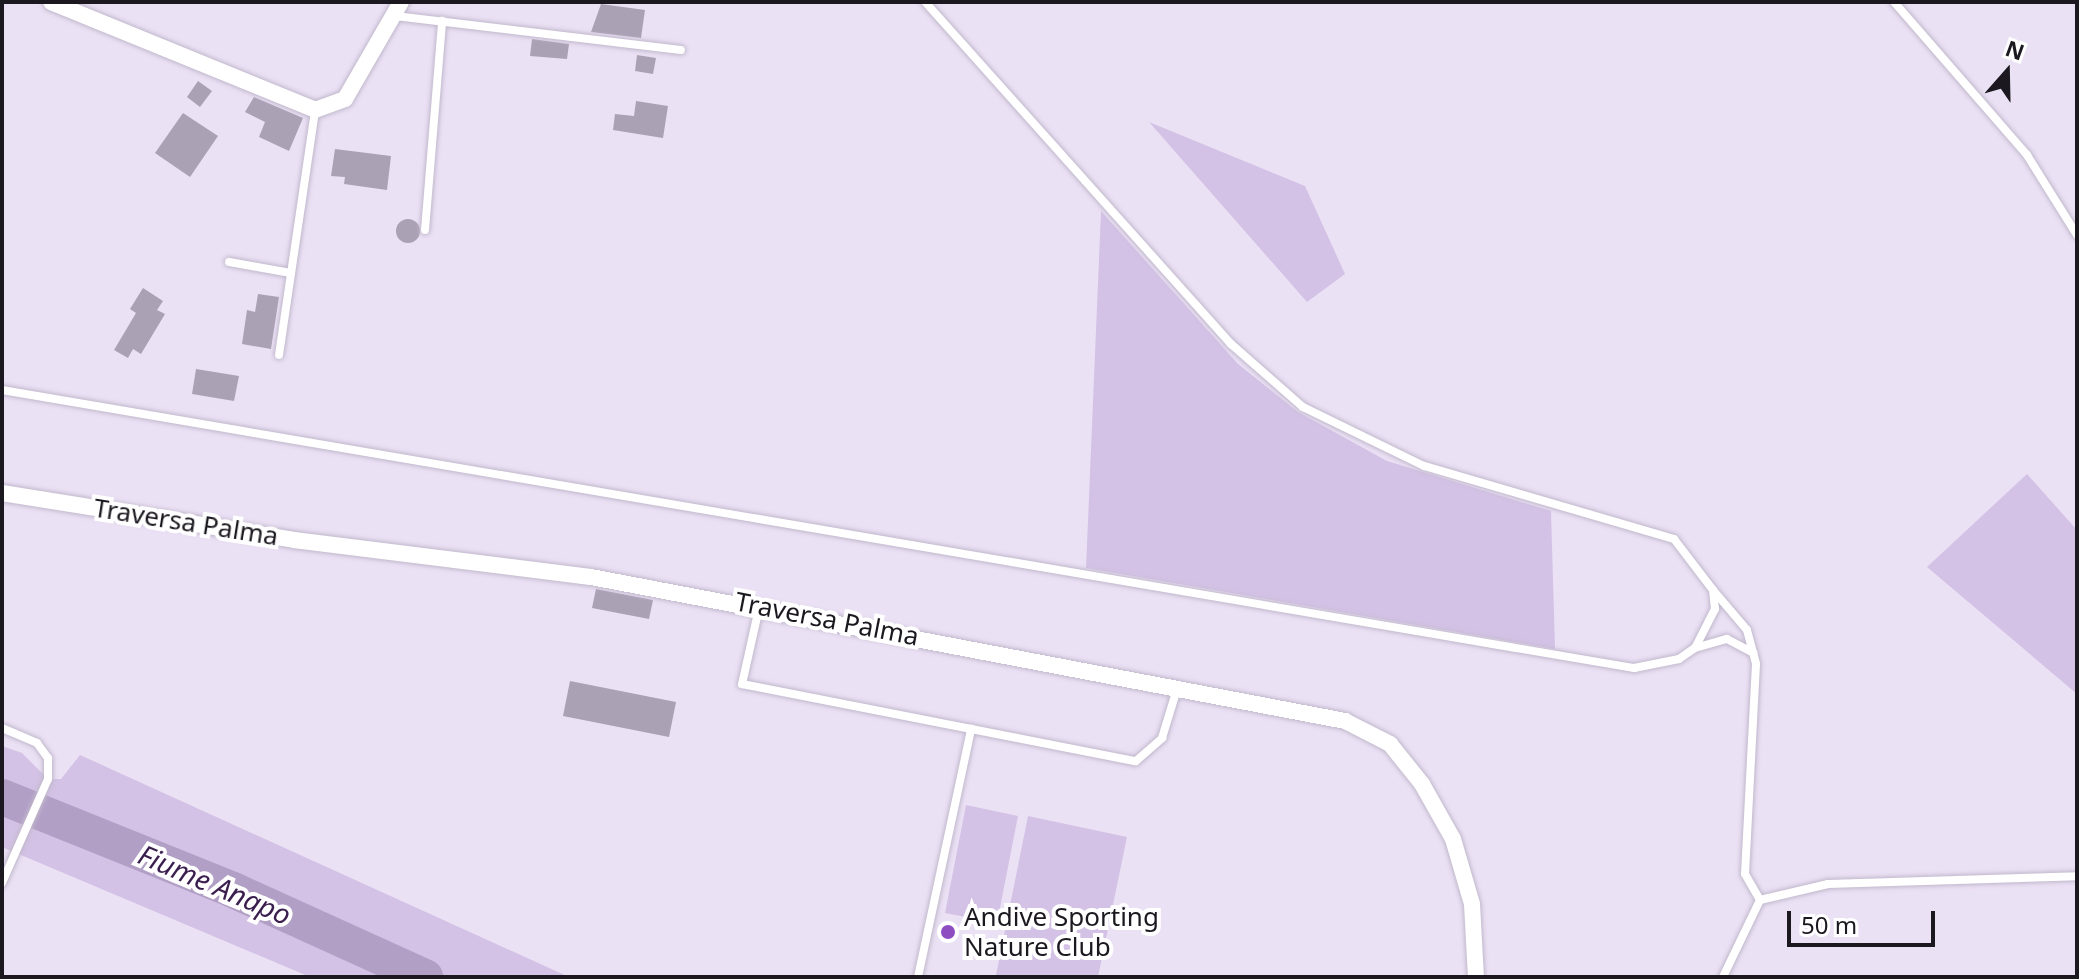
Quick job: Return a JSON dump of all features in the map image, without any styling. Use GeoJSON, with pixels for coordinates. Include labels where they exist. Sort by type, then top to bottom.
{"type":"FeatureCollection","features":[{"type":"Feature","properties":{"kind":"street"},"geometry":{"type":"LineString","coordinates":[[51,2],[315,110],[345,99],[398,9]]}},
{"type":"Feature","properties":{"kind":"street","name":"Traversa Palma"},"geometry":{"type":"LineString","coordinates":[[2,493],[760,606],[1345,721],[1390,744],[1422,784],[1467,875],[1476,977]]}},
{"type":"Feature","properties":{"kind":"lane"},"geometry":{"type":"LineString","coordinates":[[925,2],[1221,334],[1303,407],[1424,466],[1674,539],[1713,590],[1734,609],[1754,655],[1745,874],[1760,900]]}},
{"type":"Feature","properties":{"kind":"lane"},"geometry":{"type":"LineString","coordinates":[[1894,2],[2027,155],[2077,235]]}},
{"type":"Feature","properties":{"kind":"lane"},"geometry":{"type":"LineString","coordinates":[[398,9],[442,21],[681,50]]}},
{"type":"Feature","properties":{"kind":"lane"},"geometry":{"type":"LineString","coordinates":[[425,230],[442,21]]}},
{"type":"Feature","properties":{"kind":"lane"},"geometry":{"type":"LineString","coordinates":[[279,355],[315,110]]}},
{"type":"Feature","properties":{"kind":"lane"},"geometry":{"type":"LineString","coordinates":[[229,262],[291,273]]}},
{"type":"Feature","properties":{"kind":"lane"},"geometry":{"type":"LineString","coordinates":[[2,390],[1634,668],[1679,659],[1695,648],[1727,639],[1754,655]]}},
{"type":"Feature","properties":{"kind":"lane"},"geometry":{"type":"LineString","coordinates":[[1695,648],[1715,609],[1713,590]]}},
{"type":"Feature","properties":{"kind":"lane"},"geometry":{"type":"LineString","coordinates":[[760,606],[742,684],[971,729],[1136,761],[1162,738],[1178,688]]}},
{"type":"Feature","properties":{"kind":"lane"},"geometry":{"type":"LineString","coordinates":[[2,728],[37,743],[48,758],[48,779],[2,883]]}},
{"type":"Feature","properties":{"kind":"lane"},"geometry":{"type":"LineString","coordinates":[[918,977],[971,729]]}},
{"type":"Feature","properties":{"kind":"lane"},"geometry":{"type":"LineString","coordinates":[[1760,900],[1828,884],[2077,876]]}},
{"type":"Feature","properties":{"kind":"lane"},"geometry":{"type":"LineString","coordinates":[[1723,977],[1760,900]]}},
{"type":"Feature","properties":{"kind":"shaded area"},"geometry":{"type":"Polygon","coordinates":[[[1149,122],[1305,186],[1345,274],[1307,302],[1149,122]]]}},
{"type":"Feature","properties":{"kind":"shaded area"},"geometry":{"type":"Polygon","coordinates":[[[1101,211],[1238,364],[1298,412],[1387,461],[1551,511],[1555,649],[1086,568],[1101,211]]]}},
{"type":"Feature","properties":{"kind":"shaded area"},"geometry":{"type":"Polygon","coordinates":[[[2027,474],[2077,530],[2077,694],[1927,567],[2027,474]]]}},
{"type":"Feature","properties":{"kind":"shaded area"},"geometry":{"type":"Polygon","coordinates":[[[2,746],[22,753],[48,779],[61,779],[80,755],[569,977],[310,977],[2,847],[2,746]]]}},
{"type":"Feature","properties":{"kind":"shaded area"},"geometry":{"type":"Polygon","coordinates":[[[966,805],[1018,816],[997,923],[945,913],[966,805]]]}},
{"type":"Feature","properties":{"kind":"shaded area"},"geometry":{"type":"Polygon","coordinates":[[[1028,816],[1127,837],[1098,977],[996,975],[1028,816]]]}},
{"type":"Feature","properties":{"kind":"building"},"geometry":{"type":"Polygon","coordinates":[[[601,4],[645,10],[641,38],[591,32],[601,4]]]}},
{"type":"Feature","properties":{"kind":"building"},"geometry":{"type":"Polygon","coordinates":[[[532,39],[569,44],[567,59],[530,56],[532,39]]]}},
{"type":"Feature","properties":{"kind":"building"},"geometry":{"type":"Polygon","coordinates":[[[637,55],[656,58],[653,74],[635,71],[637,55]]]}},
{"type":"Feature","properties":{"kind":"building"},"geometry":{"type":"Polygon","coordinates":[[[198,81],[212,91],[200,107],[187,97],[198,81]]]}},
{"type":"Feature","properties":{"kind":"building"},"geometry":{"type":"Polygon","coordinates":[[[254,97],[303,118],[289,151],[259,137],[265,122],[245,112],[254,97]]]}},
{"type":"Feature","properties":{"kind":"building"},"geometry":{"type":"Polygon","coordinates":[[[636,101],[668,106],[663,138],[613,130],[615,114],[634,116],[636,101]]]}},
{"type":"Feature","properties":{"kind":"building"},"geometry":{"type":"Polygon","coordinates":[[[183,113],[218,136],[190,177],[155,153],[183,113]]]}},
{"type":"Feature","properties":{"kind":"building"},"geometry":{"type":"Polygon","coordinates":[[[335,149],[391,156],[387,190],[344,184],[345,177],[331,176],[335,149]]]}},
{"type":"Feature","properties":{"kind":"building"},"geometry":{"type":"Polygon","coordinates":[[[408,219],[416,223],[420,231],[416,239],[408,243],[400,239],[396,231],[400,223],[408,219]]]}},
{"type":"Feature","properties":{"kind":"building"},"geometry":{"type":"Polygon","coordinates":[[[143,288],[163,301],[157,310],[165,314],[141,354],[133,349],[128,358],[114,350],[136,313],[130,309],[143,288]]]}},
{"type":"Feature","properties":{"kind":"building"},"geometry":{"type":"Polygon","coordinates":[[[258,294],[279,297],[271,349],[242,344],[247,310],[255,312],[258,294]]]}},
{"type":"Feature","properties":{"kind":"building"},"geometry":{"type":"Polygon","coordinates":[[[196,369],[239,376],[234,401],[192,394],[196,369]]]}},
{"type":"Feature","properties":{"kind":"building"},"geometry":{"type":"Polygon","coordinates":[[[596,589],[653,600],[649,619],[592,608],[596,589]]]}},
{"type":"Feature","properties":{"kind":"building"},"geometry":{"type":"Polygon","coordinates":[[[570,681],[676,702],[669,737],[563,716],[570,681]]]}},
{"type":"Feature","properties":{"kind":"waterway","name":"Fiume Anapo"},"geometry":{"type":"LineString","coordinates":[[2,797],[233,890],[425,977]]}},
{"type":"Feature","properties":{"kind":"place","name":"Andive Sporting Nature Club"},"geometry":{"type":"Point","coordinates":[948,932]}}]}
